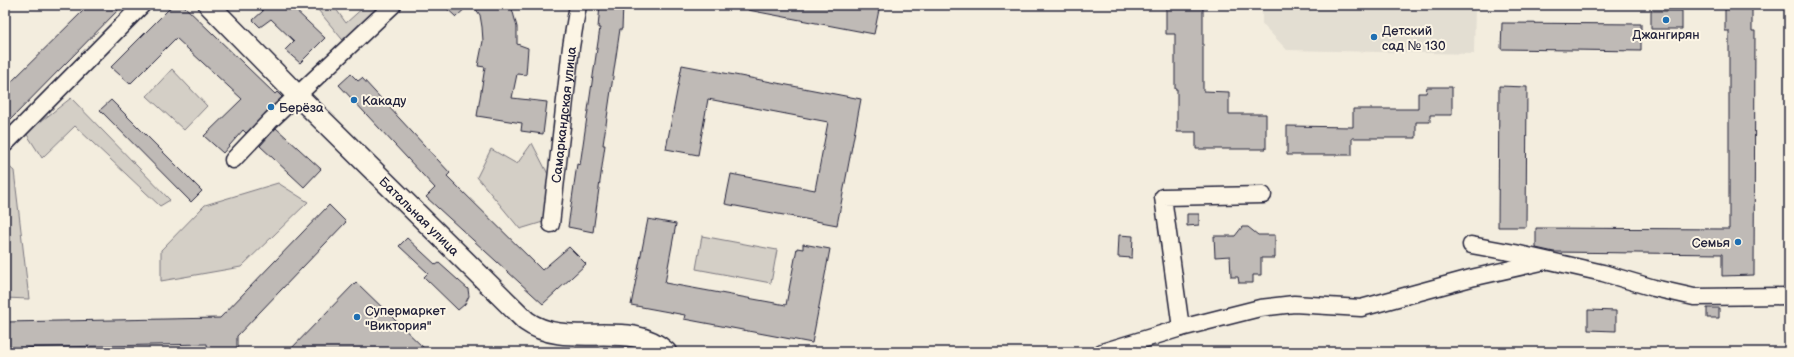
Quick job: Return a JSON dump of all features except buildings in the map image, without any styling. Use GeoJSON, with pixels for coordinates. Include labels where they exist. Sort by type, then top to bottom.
{"type":"FeatureCollection","features":[{"type":"Feature","properties":{"kind":"main road","name":"Батальная улица"},"geometry":{"type":"LineString","coordinates":[[209,5],[298,96],[474,269],[506,304],[536,328],[558,335],[628,335],[647,340],[666,352]]}},
{"type":"Feature","properties":{"kind":"street"},"geometry":{"type":"LineString","coordinates":[[5,144],[142,5]]}},
{"type":"Feature","properties":{"kind":"street"},"geometry":{"type":"LineString","coordinates":[[233,160],[393,5]]}},
{"type":"Feature","properties":{"kind":"street","name":"Самаркандская улица"},"geometry":{"type":"LineString","coordinates":[[551,224],[571,47],[578,5]]}},
{"type":"Feature","properties":{"kind":"street"},"geometry":{"type":"LineString","coordinates":[[1181,328],[1163,197],[1262,195]]}},
{"type":"Feature","properties":{"kind":"street"},"geometry":{"type":"LineString","coordinates":[[1471,245],[1515,253],[1602,273],[1654,288],[1694,297],[1789,296]]}},
{"type":"Feature","properties":{"kind":"street"},"geometry":{"type":"LineString","coordinates":[[1102,352],[1181,328],[1260,308],[1294,304],[1361,308],[1471,278],[1546,261]]}},
{"type":"Feature","properties":{"kind":"shaded area"},"geometry":{"type":"Polygon","coordinates":[[[314,5],[333,5],[346,23],[366,5],[387,5],[346,44],[314,5]]]}},
{"type":"Feature","properties":{"kind":"shaded area","name":"Детский сад № 130"},"geometry":{"type":"Polygon","coordinates":[[[1262,5],[1475,5],[1474,54],[1287,50],[1262,24],[1262,5]]]}},
{"type":"Feature","properties":{"kind":"shaded area"},"geometry":{"type":"Polygon","coordinates":[[[172,69],[207,106],[184,130],[147,96],[172,69]]]}},
{"type":"Feature","properties":{"kind":"shaded area"},"geometry":{"type":"Polygon","coordinates":[[[71,98],[170,200],[160,206],[75,126],[42,158],[26,133],[71,98]]]}},
{"type":"Feature","properties":{"kind":"shaded area"},"geometry":{"type":"Polygon","coordinates":[[[532,143],[550,178],[543,222],[520,229],[477,177],[491,149],[517,164],[532,143]]]}},
{"type":"Feature","properties":{"kind":"shaded area"},"geometry":{"type":"Polygon","coordinates":[[[5,163],[14,171],[29,299],[5,298],[5,163]]]}},
{"type":"Feature","properties":{"kind":"shaded area"},"geometry":{"type":"Polygon","coordinates":[[[278,183],[308,202],[241,267],[161,281],[161,250],[205,205],[278,183]]]}},
{"type":"Feature","properties":{"kind":"shaded area"},"geometry":{"type":"Polygon","coordinates":[[[702,236],[777,250],[771,283],[696,269],[702,236]]]}},
{"type":"Feature","properties":{"kind":"shaded area"},"geometry":{"type":"Polygon","coordinates":[[[191,350],[193,352],[91,352],[191,350]]]}},
{"type":"Feature","properties":{"kind":"place","name":"Джангирян"},"geometry":{"type":"Point","coordinates":[1666,20]}},
{"type":"Feature","properties":{"kind":"place","name":"Детский сад № 130"},"geometry":{"type":"Point","coordinates":[1374,37]}},
{"type":"Feature","properties":{"kind":"place","name":"Какаду"},"geometry":{"type":"Point","coordinates":[354,100]}},
{"type":"Feature","properties":{"kind":"place","name":"Берёза"},"geometry":{"type":"Point","coordinates":[271,107]}},
{"type":"Feature","properties":{"kind":"place","name":"Семья"},"geometry":{"type":"Point","coordinates":[1738,242]}},
{"type":"Feature","properties":{"kind":"place","name":"Супермаркет \"Виктория\""},"geometry":{"type":"Point","coordinates":[357,317]}}]}
